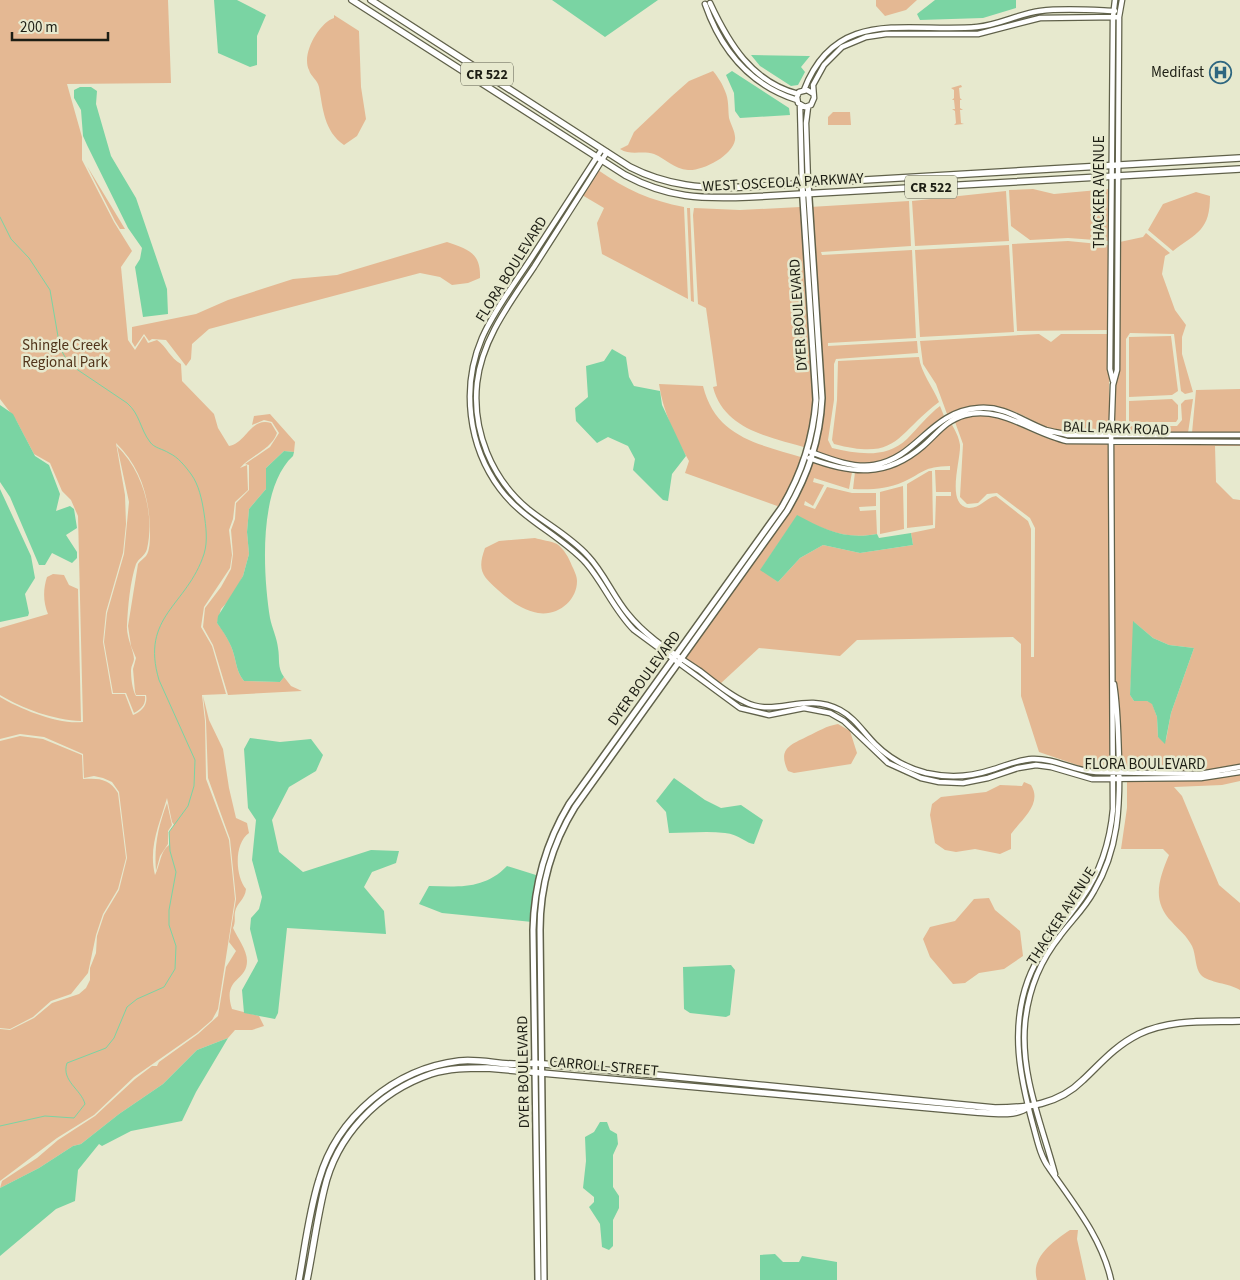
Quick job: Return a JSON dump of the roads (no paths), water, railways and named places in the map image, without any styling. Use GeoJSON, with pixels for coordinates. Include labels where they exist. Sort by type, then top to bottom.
{"type":"FeatureCollection","features":[{"type":"Feature","properties":{"kind":"main road","name":"WEST OSCEOLA PARKWAY"},"geometry":{"type":"LineString","coordinates":[[352,0],[641,184],[683,196],[711,199],[1240,169]]}},
{"type":"Feature","properties":{"kind":"main road","name":"WEST OSCEOLA PARKWAY"},"geometry":{"type":"LineString","coordinates":[[372,0],[604,150],[651,177],[692,187],[739,188],[1240,158]]}},
{"type":"Feature","properties":{"kind":"main road","name":"DYER BOULEVARD"},"geometry":{"type":"LineString","coordinates":[[538,1280],[537,1132],[534,1073],[537,1064],[540,909],[545,876],[554,846],[568,819],[678,664],[677,657],[782,507],[796,483],[807,454],[816,400],[806,261],[805,184]]}},
{"type":"Feature","properties":{"kind":"main road","name":"DYER BOULEVARD"},"geometry":{"type":"LineString","coordinates":[[544,1280],[541,1073],[537,1064],[534,909],[539,874],[549,843],[563,815],[677,657],[787,512],[798,493],[813,456],[822,416],[821,366],[805,194]]}},
{"type":"Feature","properties":{"kind":"main road"},"geometry":{"type":"LineString","coordinates":[[806,261],[809,267],[812,299],[816,302]]}},
{"type":"Feature","properties":{"kind":"main road"},"geometry":{"type":"LineString","coordinates":[[810,309],[814,317],[818,358],[821,366]]}},
{"type":"Feature","properties":{"kind":"main road"},"geometry":{"type":"LineString","coordinates":[[606,764],[607,752]]}},
{"type":"Feature","properties":{"kind":"main road","name":"CARROLL STREET"},"geometry":{"type":"LineString","coordinates":[[307,1280],[324,1190],[336,1155],[344,1142],[376,1105],[431,1070],[487,1068],[993,1114],[1024,1110],[1067,1093],[1082,1081],[1109,1053],[1140,1034],[1182,1022],[1240,1022]]}},
{"type":"Feature","properties":{"kind":"main road","name":"CARROLL STREET"},"geometry":{"type":"LineString","coordinates":[[299,1280],[309,1225],[323,1167],[343,1131],[376,1095],[406,1076],[473,1060],[537,1064],[978,1106],[1032,1106]]}},
{"type":"Feature","properties":{"kind":"main road"},"geometry":{"type":"LineString","coordinates":[[926,1108],[931,1104],[974,1108],[978,1106]]}},
{"type":"Feature","properties":{"kind":"street","name":"THACKER AVENUE"},"geometry":{"type":"LineString","coordinates":[[1113,385],[1110,369],[1111,166],[1113,17],[1115,0]]}},
{"type":"Feature","properties":{"kind":"street","name":"THACKER AVENUE"},"geometry":{"type":"LineString","coordinates":[[1032,1106],[1020,1068],[1019,1020],[1028,980],[1046,944],[1081,900],[1101,864],[1111,828],[1113,772],[1111,436],[1113,385],[1117,370],[1119,11],[1122,0]]}},
{"type":"Feature","properties":{"kind":"street"},"geometry":{"type":"LineString","coordinates":[[798,94],[769,83],[747,65],[734,48],[708,4],[726,48],[737,64],[755,80],[772,90],[797,100],[800,105],[808,107],[813,103],[813,85],[818,74],[833,55],[842,47],[866,37],[886,34],[978,34],[1040,18],[1119,17]]}},
{"type":"Feature","properties":{"kind":"street"},"geometry":{"type":"LineString","coordinates":[[797,100],[798,94],[804,90],[811,73],[826,52],[845,39],[864,30],[978,27],[1040,11],[1119,11]]}},
{"type":"Feature","properties":{"kind":"street"},"geometry":{"type":"LineString","coordinates":[[804,90],[812,93]]}},
{"type":"Feature","properties":{"kind":"street","name":"DYER BOULEVARD"},"geometry":{"type":"LineString","coordinates":[[800,105],[805,184]]}},
{"type":"Feature","properties":{"kind":"street","name":"DYER BOULEVARD"},"geometry":{"type":"LineString","coordinates":[[805,184],[808,107]]}},
{"type":"Feature","properties":{"kind":"street","name":"FLORA BOULEVARD"},"geometry":{"type":"LineString","coordinates":[[604,150],[493,331],[480,367],[477,411],[487,453],[509,490],[527,508],[583,551],[599,568],[633,620],[677,657],[735,697],[753,706],[772,708],[809,702],[835,708],[855,721],[886,753],[905,765],[925,772],[954,776],[972,775],[1016,761],[1036,759],[1052,760],[1089,772],[1200,774],[1240,767]]}},
{"type":"Feature","properties":{"kind":"street","name":"FLORA BOULEVARD"},"geometry":{"type":"LineString","coordinates":[[599,159],[486,331],[472,372],[470,412],[481,455],[494,480],[506,496],[525,515],[579,556],[592,571],[626,623],[642,638],[677,657]]}},
{"type":"Feature","properties":{"kind":"street"},"geometry":{"type":"LineString","coordinates":[[1111,283],[1117,283]]}},
{"type":"Feature","properties":{"kind":"street","name":"BALL PARK ROAD"},"geometry":{"type":"LineString","coordinates":[[813,456],[854,465],[873,466],[902,455],[936,424],[949,415],[977,408],[995,407],[1020,416],[1045,430],[1068,435],[1240,434]]}},
{"type":"Feature","properties":{"kind":"street"},"geometry":{"type":"LineString","coordinates":[[470,412],[477,411]]}},
{"type":"Feature","properties":{"kind":"street","name":"BALL PARK ROAD"},"geometry":{"type":"LineString","coordinates":[[807,454],[848,469],[868,471],[892,466],[923,446],[948,422],[966,415],[984,413],[1014,421],[1051,438],[1067,441],[1240,442]]}},
{"type":"Feature","properties":{"kind":"street","name":"FLORA BOULEVARD"},"geometry":{"type":"LineString","coordinates":[[678,664],[740,708],[770,715],[804,708],[818,709],[834,714],[888,762],[921,778],[950,783],[977,781],[1018,768],[1036,765],[1051,766],[1085,778],[1113,779],[1201,778],[1240,772]]}},
{"type":"Feature","properties":{"kind":"street","name":"THACKER AVENUE"},"geometry":{"type":"LineString","coordinates":[[1111,1280],[1097,1242],[1048,1167],[1042,1153],[1032,1106],[1026,1064],[1025,1022],[1033,986],[1052,947],[1089,900],[1109,861],[1117,829],[1120,772],[1118,709],[1112,666]]}},
{"type":"Feature","properties":{"kind":"street"},"geometry":{"type":"LineString","coordinates":[[1046,944],[1052,947]]}},
{"type":"Feature","properties":{"kind":"waterway"},"geometry":{"type":"LineString","coordinates":[[0,217],[11,239],[29,258],[50,290],[60,348],[69,364],[127,403],[135,412],[152,444],[175,457],[194,478],[202,503],[206,539],[204,554],[196,572],[168,612],[160,626],[156,641],[155,658],[159,680],[195,760],[194,786],[188,806],[169,832],[170,851],[176,872],[169,910],[169,925],[176,946],[175,969],[164,987],[137,999],[127,1007],[114,1038],[106,1048],[67,1063],[66,1069],[69,1080],[85,1104],[74,1118],[45,1116],[0,1126]]}},
{"type":"Feature","properties":{"kind":"place","name":"Medifast"},"geometry":{"type":"Point","coordinates":[1220,72]}},
{"type":"Feature","properties":{"kind":"park label","name":"Shingle Creek Regional Park"},"geometry":{"type":"Point","coordinates":[65,354]}}]}
